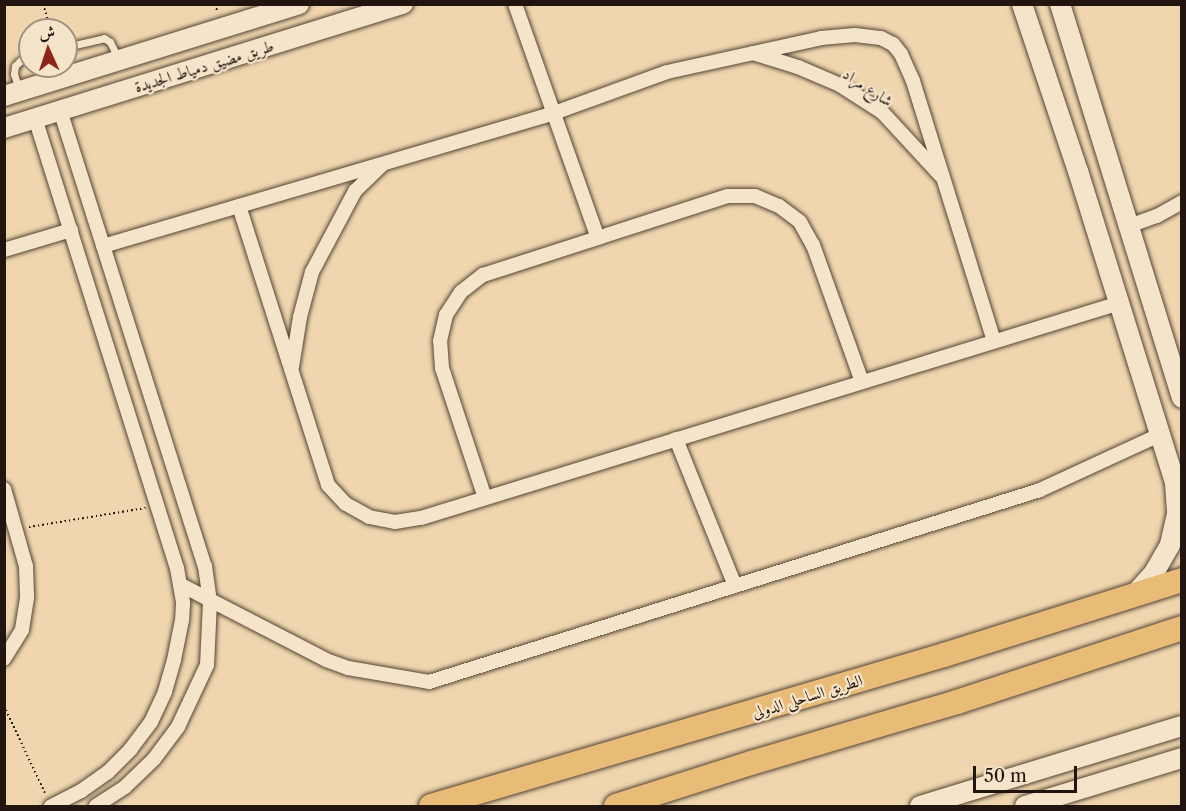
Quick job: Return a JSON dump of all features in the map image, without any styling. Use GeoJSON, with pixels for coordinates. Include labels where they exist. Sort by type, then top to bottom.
{"type":"FeatureCollection","features":[{"type":"Feature","properties":{"kind":"highway","name":"الطريق الساحلى الدولى"},"geometry":{"type":"LineString","coordinates":[[431,807],[763,709],[1182,580]]}},
{"type":"Feature","properties":{"kind":"highway"},"geometry":{"type":"LineString","coordinates":[[616,807],[785,752],[957,702],[1182,628]]}},
{"type":"Feature","properties":{"kind":"street","name":"طريق مضيق دمياط الجديدة"},"geometry":{"type":"LineString","coordinates":[[12,93],[299,4]]}},
{"type":"Feature","properties":{"kind":"street","name":"طريق مضيق دمياط الجديدة"},"geometry":{"type":"LineString","coordinates":[[4,128],[403,4]]}},
{"type":"Feature","properties":{"kind":"street"},"geometry":{"type":"LineString","coordinates":[[515,4],[598,238]]}},
{"type":"Feature","properties":{"kind":"street"},"geometry":{"type":"LineString","coordinates":[[1022,4],[1120,303],[1175,483],[1177,514],[1173,535],[1163,560],[1135,594]]}},
{"type":"Feature","properties":{"kind":"street"},"geometry":{"type":"LineString","coordinates":[[1060,4],[1181,395]]}},
{"type":"Feature","properties":{"kind":"street"},"geometry":{"type":"LineString","coordinates":[[103,246],[554,113],[667,72],[821,38],[855,35],[881,38],[893,44],[901,54],[913,81],[994,341]]}},
{"type":"Feature","properties":{"kind":"street","name":"شارع مراد"},"geometry":{"type":"LineString","coordinates":[[752,53],[798,67],[840,85],[882,112],[945,180]]}},
{"type":"Feature","properties":{"kind":"street"},"geometry":{"type":"LineString","coordinates":[[60,110],[205,566],[210,602],[207,664],[178,727],[154,759],[124,787],[96,807]]}},
{"type":"Feature","properties":{"kind":"street"},"geometry":{"type":"LineString","coordinates":[[35,118],[158,505],[181,585],[182,620],[165,692],[151,722],[108,772],[81,791],[51,806]]}},
{"type":"Feature","properties":{"kind":"street"},"geometry":{"type":"LineString","coordinates":[[292,372],[300,317],[312,272],[355,191],[385,162]]}},
{"type":"Feature","properties":{"kind":"street"},"geometry":{"type":"LineString","coordinates":[[485,498],[442,368],[440,341],[446,315],[461,292],[483,275],[728,196],[755,196],[780,206],[800,222],[813,245],[862,382]]}},
{"type":"Feature","properties":{"kind":"street"},"geometry":{"type":"LineString","coordinates":[[1129,226],[1157,216],[1182,202]]}},
{"type":"Feature","properties":{"kind":"street"},"geometry":{"type":"LineString","coordinates":[[239,206],[328,485],[346,504],[369,517],[395,522],[421,518],[1120,303]]}},
{"type":"Feature","properties":{"kind":"street"},"geometry":{"type":"LineString","coordinates":[[4,250],[70,230]]}},
{"type":"Feature","properties":{"kind":"street"},"geometry":{"type":"LineString","coordinates":[[181,585],[292,644],[348,668],[429,682],[1040,490],[1161,434]]}},
{"type":"Feature","properties":{"kind":"street"},"geometry":{"type":"LineString","coordinates":[[676,439],[735,586]]}},
{"type":"Feature","properties":{"kind":"street"},"geometry":{"type":"LineString","coordinates":[[4,489],[11,530],[26,566],[27,598],[22,630],[4,659]]}},
{"type":"Feature","properties":{"kind":"street"},"geometry":{"type":"LineString","coordinates":[[920,807],[1182,726]]}},
{"type":"Feature","properties":{"kind":"street"},"geometry":{"type":"LineString","coordinates":[[1025,807],[1182,758]]}},
{"type":"Feature","properties":{"kind":"lane"},"geometry":{"type":"LineString","coordinates":[[78,44],[104,38],[111,42],[118,60]]}},
{"type":"Feature","properties":{"kind":"lane"},"geometry":{"type":"LineString","coordinates":[[12,93],[15,66],[18,62]]}},
{"type":"Feature","properties":{"kind":"path"},"geometry":{"type":"LineString","coordinates":[[11,530],[158,505]]}},
{"type":"Feature","properties":{"kind":"path"},"geometry":{"type":"LineString","coordinates":[[4,706],[51,806]]}}]}
